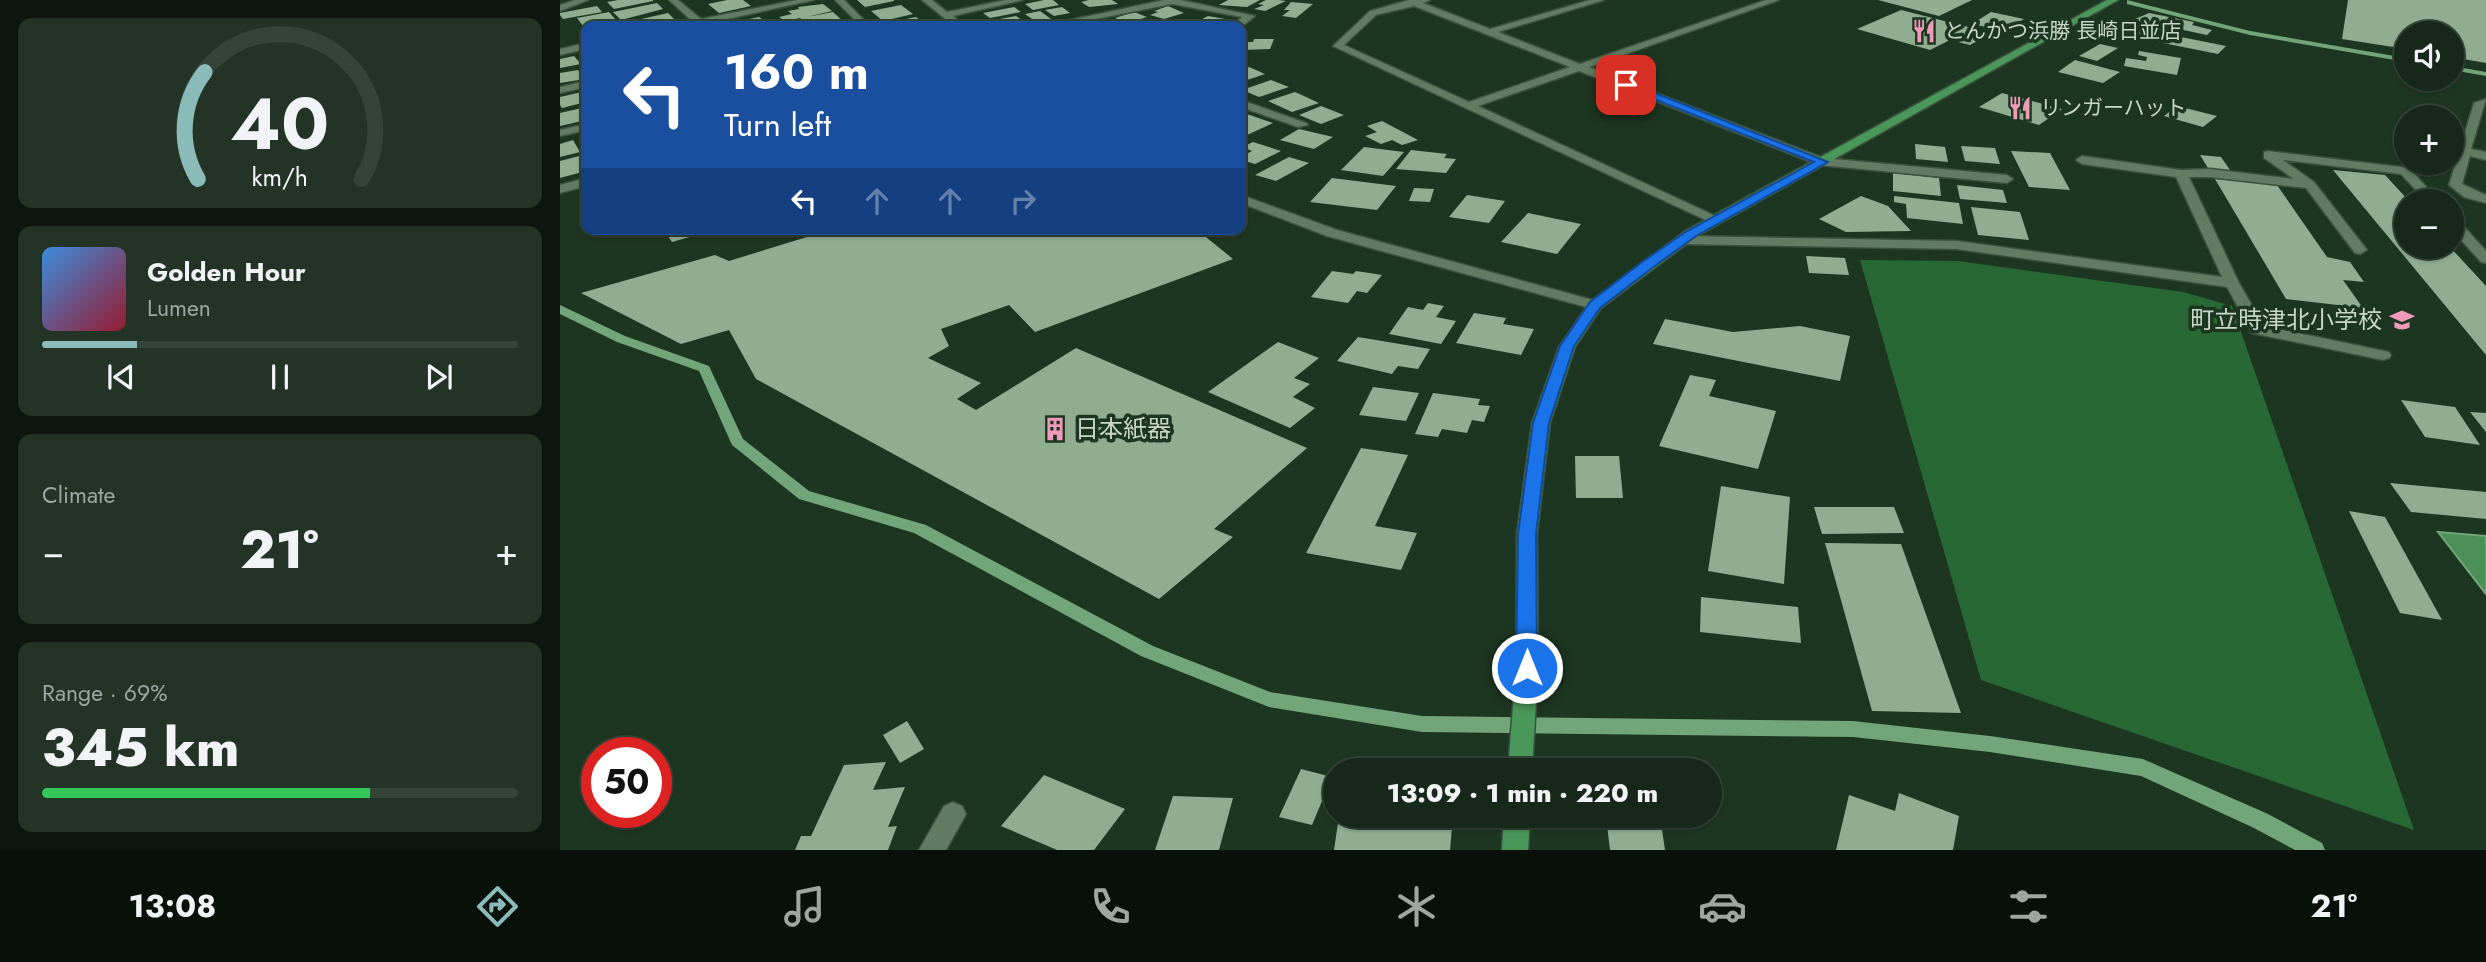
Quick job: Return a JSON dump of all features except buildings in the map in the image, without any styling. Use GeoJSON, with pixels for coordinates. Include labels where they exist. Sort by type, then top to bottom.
{"type":"FeatureCollection","features":[{"type":"Feature","properties":{"kind":"main road"},"geometry":{"type":"LineString","coordinates":[[1521,758],[1526,691],[1527,534],[1541,423],[1567,346],[1595,305],[1682,240],[2114,0]]}},
{"type":"Feature","properties":{"kind":"main road"},"geometry":{"type":"LineString","coordinates":[[1515,850],[1516,828]]}},
{"type":"Feature","properties":{"kind":"street"},"geometry":{"type":"LineString","coordinates":[[560,8],[584,0]]}},
{"type":"Feature","properties":{"kind":"street"},"geometry":{"type":"LineString","coordinates":[[673,0],[698,21]]}},
{"type":"Feature","properties":{"kind":"street"},"geometry":{"type":"LineString","coordinates":[[710,21],[810,0]]}},
{"type":"Feature","properties":{"kind":"street"},"geometry":{"type":"LineString","coordinates":[[839,0],[860,21]]}},
{"type":"Feature","properties":{"kind":"street"},"geometry":{"type":"LineString","coordinates":[[926,0],[954,21]]}},
{"type":"Feature","properties":{"kind":"street"},"geometry":{"type":"LineString","coordinates":[[946,15],[1019,0]]}},
{"type":"Feature","properties":{"kind":"street"},"geometry":{"type":"LineString","coordinates":[[1489,32],[1600,0]]}},
{"type":"Feature","properties":{"kind":"street"},"geometry":{"type":"LineString","coordinates":[[1467,106],[1775,0]]}},
{"type":"Feature","properties":{"kind":"street"},"geometry":{"type":"LineString","coordinates":[[1072,21],[1172,1],[1250,16],[1243,21]]}},
{"type":"Feature","properties":{"kind":"street"},"geometry":{"type":"LineString","coordinates":[[1717,220],[1338,46],[1373,13],[1415,1],[1825,161],[2007,179]]}},
{"type":"Feature","properties":{"kind":"street"},"geometry":{"type":"LineString","coordinates":[[560,52],[581,47]]}},
{"type":"Feature","properties":{"kind":"street"},"geometry":{"type":"LineString","coordinates":[[560,90],[581,86]]}},
{"type":"Feature","properties":{"kind":"street"},"geometry":{"type":"LineString","coordinates":[[2486,102],[2479,103],[2455,185],[2469,194],[2486,199]]}},
{"type":"Feature","properties":{"kind":"street"},"geometry":{"type":"LineString","coordinates":[[1246,105],[1302,125]]}},
{"type":"Feature","properties":{"kind":"street"},"geometry":{"type":"LineString","coordinates":[[560,133],[581,128]]}},
{"type":"Feature","properties":{"kind":"street"},"geometry":{"type":"LineString","coordinates":[[2465,151],[2486,156]]}},
{"type":"Feature","properties":{"kind":"street"},"geometry":{"type":"LineString","coordinates":[[2360,250],[2310,185],[2268,155],[2405,171],[2422,189]]}},
{"type":"Feature","properties":{"kind":"street"},"geometry":{"type":"LineString","coordinates":[[2082,160],[2181,174],[2210,173],[2310,185]]}},
{"type":"Feature","properties":{"kind":"street"},"geometry":{"type":"LineString","coordinates":[[2181,174],[2232,283],[2258,330],[2383,355]]}},
{"type":"Feature","properties":{"kind":"street"},"geometry":{"type":"LineString","coordinates":[[560,189],[581,183]]}},
{"type":"Feature","properties":{"kind":"street"},"geometry":{"type":"LineString","coordinates":[[1246,201],[1332,233],[1595,305]]}},
{"type":"Feature","properties":{"kind":"street"},"geometry":{"type":"LineString","coordinates":[[2464,235],[2486,259]]}},
{"type":"Feature","properties":{"kind":"street"},"geometry":{"type":"LineString","coordinates":[[1682,240],[1957,245],[2232,283]]}},
{"type":"Feature","properties":{"kind":"street"},"geometry":{"type":"LineString","coordinates":[[932,850],[953,814]]}},
{"type":"Feature","properties":{"kind":"shaded area"},"geometry":{"type":"Polygon","coordinates":[[[1860,260],[1958,261],[2183,292],[2232,306],[2414,830],[1981,680],[1860,260]]]}},
{"type":"Feature","properties":{"kind":"shaded area"},"geometry":{"type":"Polygon","coordinates":[[[2438,532],[2486,536],[2486,594],[2438,532]]]}},
{"type":"Feature","properties":{"kind":"waterway"},"geometry":{"type":"LineString","coordinates":[[2130,2],[2250,33],[2394,58]]}},
{"type":"Feature","properties":{"kind":"waterway"},"geometry":{"type":"LineString","coordinates":[[2464,70],[2486,74]]}},
{"type":"Feature","properties":{"kind":"waterway"},"geometry":{"type":"LineString","coordinates":[[560,309],[621,339],[704,369],[737,442],[804,495],[920,529],[1147,651],[1269,699],[1422,724],[1853,729],[1990,744],[2143,768],[2261,821],[2315,850]]}},
{"type":"Feature","properties":{"kind":"place","name":"とんかつ浜勝 長崎日並店"},"geometry":{"type":"Point","coordinates":[1924,31]}},
{"type":"Feature","properties":{"kind":"place","name":"リンガーハット"},"geometry":{"type":"Point","coordinates":[2020,108]}},
{"type":"Feature","properties":{"kind":"place","name":"町立時津北小学校"},"geometry":{"type":"Point","coordinates":[2402,320]}},
{"type":"Feature","properties":{"kind":"place","name":"日本紙器"},"geometry":{"type":"Point","coordinates":[1055,429]}},
{"type":"Feature","properties":{"kind":"route"},"geometry":{"type":"LineString","coordinates":[[1527,668],[1527,534],[1541,423],[1567,346],[1595,305],[1647,265],[1692,233],[1823,162],[1626,85]]}}]}
